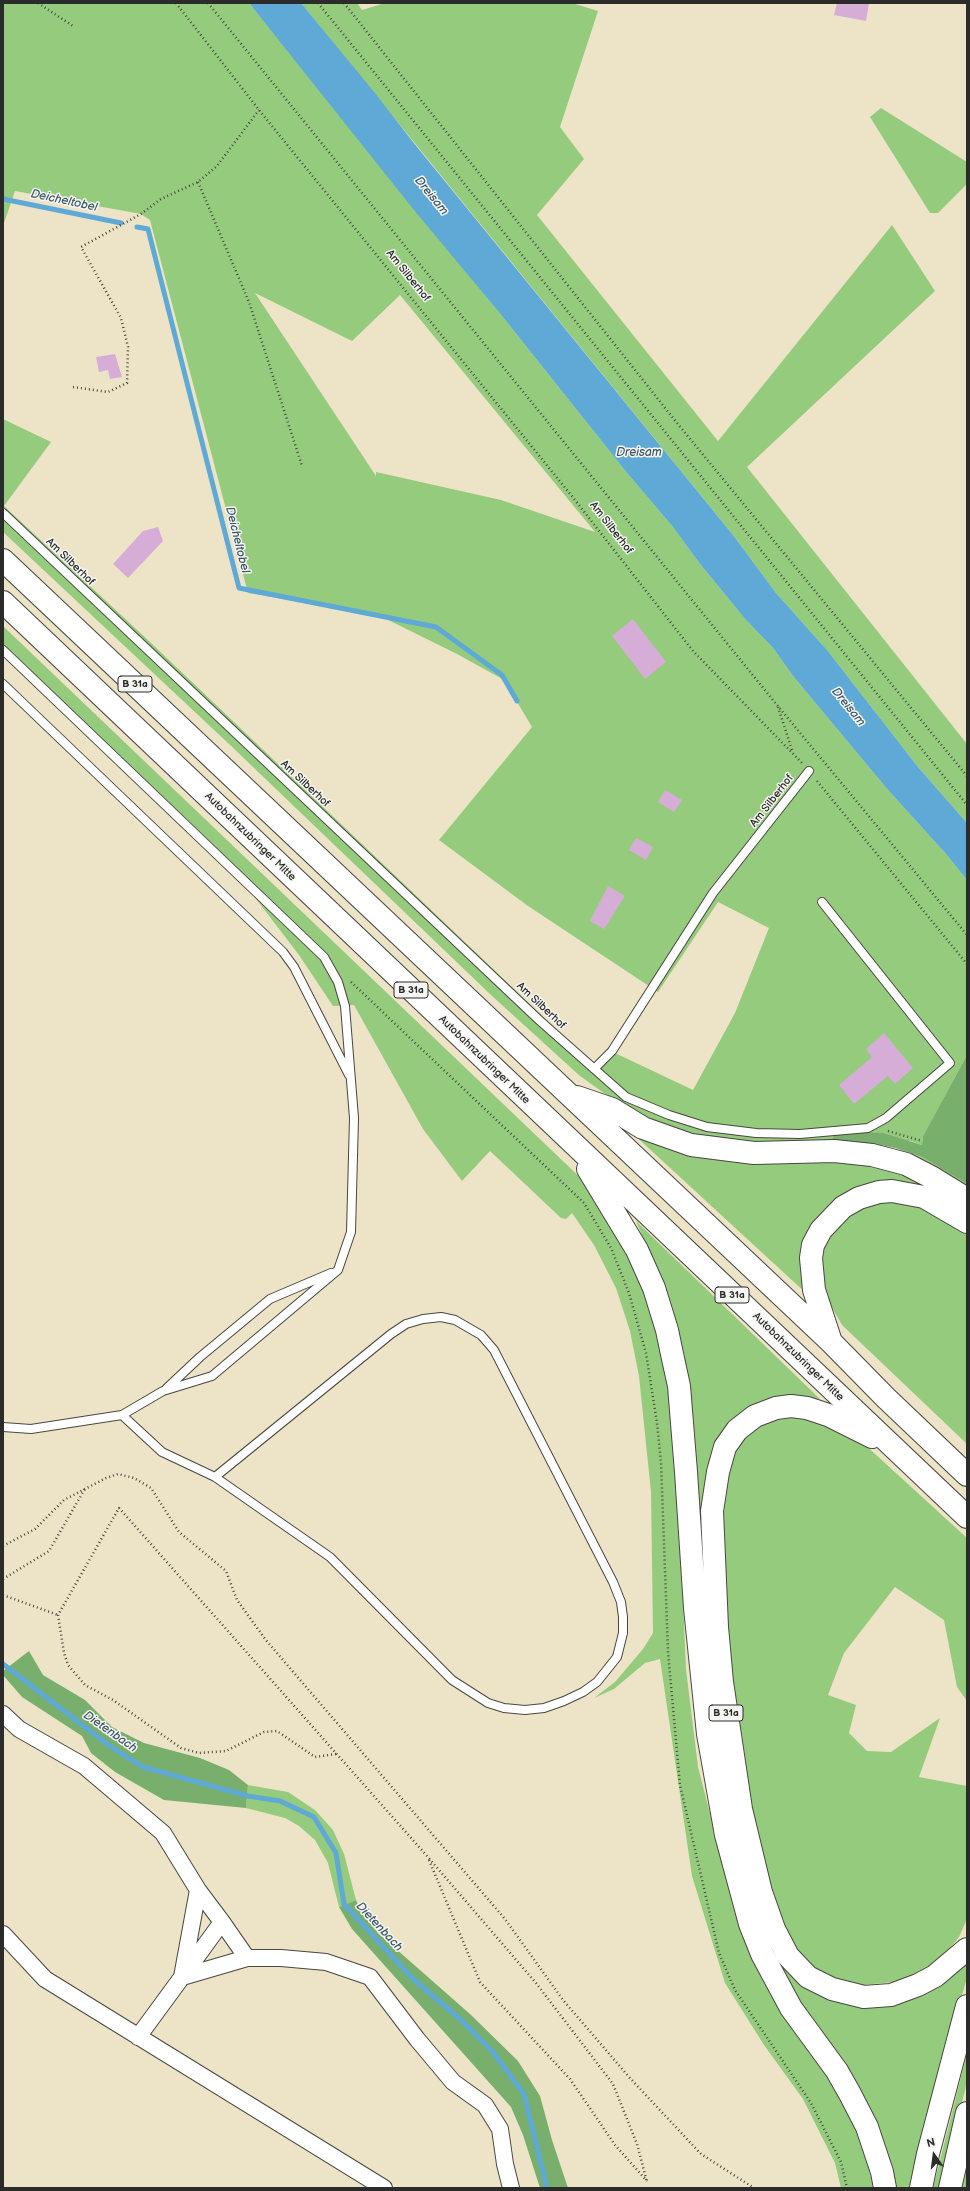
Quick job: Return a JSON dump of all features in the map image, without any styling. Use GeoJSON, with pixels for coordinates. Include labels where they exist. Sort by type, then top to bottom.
{"type":"FeatureCollection","features":[{"type":"Feature","properties":{"kind":"highway","name":"B 31a"},"geometry":{"type":"LineString","coordinates":[[3,560],[570,1094],[831,1342],[886,1398],[967,1475]]}},
{"type":"Feature","properties":{"kind":"highway","name":"Autobahnzubringer Mitte"},"geometry":{"type":"LineString","coordinates":[[3,602],[967,1517]]}},
{"type":"Feature","properties":{"kind":"highway","name":"B 31a"},"geometry":{"type":"LineString","coordinates":[[570,1094],[612,1110],[643,1128],[691,1145],[754,1153],[834,1151],[872,1155],[906,1164],[967,1198]]}},
{"type":"Feature","properties":{"kind":"highway"},"geometry":{"type":"LineString","coordinates":[[573,1144],[637,1250],[654,1288],[667,1330],[679,1394],[695,1608],[708,1734],[726,1835],[750,1924],[762,1954],[790,2008],[836,2071],[867,2127],[882,2172],[885,2188]]}},
{"type":"Feature","properties":{"kind":"highway"},"geometry":{"type":"LineString","coordinates":[[831,1342],[814,1290],[811,1258],[813,1245],[821,1230],[843,1207],[859,1198],[879,1192],[892,1191],[924,1197],[967,1222]]}},
{"type":"Feature","properties":{"kind":"highway","name":"B 31a"},"geometry":{"type":"LineString","coordinates":[[891,1446],[828,1415],[807,1408],[791,1406],[776,1408],[755,1416],[736,1430],[725,1447],[718,1472],[712,1511],[717,1627],[730,1744],[741,1809],[764,1899],[774,1929],[788,1956],[808,1977],[832,1989],[864,1997],[891,1995],[918,1985],[935,1976],[967,1949]]}},
{"type":"Feature","properties":{"kind":"highway"},"geometry":{"type":"LineString","coordinates":[[920,2188],[967,2006]]}},
{"type":"Feature","properties":{"kind":"highway"},"geometry":{"type":"LineString","coordinates":[[950,2188],[967,2113]]}},
{"type":"Feature","properties":{"kind":"street"},"geometry":{"type":"LineString","coordinates":[[3,1714],[19,1729],[84,1766],[163,1833],[198,1890],[247,1958]]}},
{"type":"Feature","properties":{"kind":"street"},"geometry":{"type":"LineString","coordinates":[[182,1977],[198,1890]]}},
{"type":"Feature","properties":{"kind":"street"},"geometry":{"type":"LineString","coordinates":[[138,2037],[222,1922]]}},
{"type":"Feature","properties":{"kind":"street"},"geometry":{"type":"LineString","coordinates":[[3,1934],[45,1979],[384,2188]]}},
{"type":"Feature","properties":{"kind":"street"},"geometry":{"type":"LineString","coordinates":[[182,1977],[247,1958],[281,1958],[326,1962],[370,1977],[417,2039],[453,2082],[485,2105],[500,2129],[505,2164],[511,2188]]}},
{"type":"Feature","properties":{"kind":"lane","name":"Am Silberhof"},"geometry":{"type":"LineString","coordinates":[[3,513],[594,1069],[626,1097],[669,1115],[707,1127],[756,1133],[800,1134],[868,1128],[886,1118],[950,1063],[822,902]]}},
{"type":"Feature","properties":{"kind":"lane"},"geometry":{"type":"LineString","coordinates":[[3,650],[324,957],[338,982],[345,1006],[354,1118],[351,1232],[338,1270],[212,1376],[163,1391]]}},
{"type":"Feature","properties":{"kind":"lane"},"geometry":{"type":"LineString","coordinates":[[3,684],[283,952],[297,973],[351,1078]]}},
{"type":"Feature","properties":{"kind":"lane","name":"Am Silberhof"},"geometry":{"type":"LineString","coordinates":[[594,1069],[612,1051],[713,893],[809,771]]}},
{"type":"Feature","properties":{"kind":"lane"},"geometry":{"type":"LineString","coordinates":[[3,1426],[31,1430],[122,1415],[163,1391],[200,1357],[270,1299],[338,1270]]}},
{"type":"Feature","properties":{"kind":"lane"},"geometry":{"type":"LineString","coordinates":[[122,1415],[162,1452],[215,1477],[330,1557],[452,1680],[488,1703],[504,1708],[525,1710],[544,1708],[564,1701],[583,1692],[597,1682],[617,1657],[624,1633],[621,1602],[613,1582],[494,1350],[481,1335],[455,1320],[441,1317],[423,1319],[406,1324],[391,1334],[215,1477]]}},
{"type":"Feature","properties":{"kind":"path"},"geometry":{"type":"LineString","coordinates":[[38,3],[73,26]]}},
{"type":"Feature","properties":{"kind":"path","name":"Am Silberhof"},"geometry":{"type":"LineString","coordinates":[[176,3],[259,110],[571,495],[693,651],[793,752],[809,771]]}},
{"type":"Feature","properties":{"kind":"path"},"geometry":{"type":"LineString","coordinates":[[208,3],[777,705],[967,935]]}},
{"type":"Feature","properties":{"kind":"path"},"geometry":{"type":"LineString","coordinates":[[318,3],[967,805]]}},
{"type":"Feature","properties":{"kind":"path"},"geometry":{"type":"LineString","coordinates":[[344,3],[677,423],[967,776]]}},
{"type":"Feature","properties":{"kind":"path"},"geometry":{"type":"LineString","coordinates":[[73,387],[108,392],[127,383],[128,347],[121,318],[81,247],[141,214],[161,199],[198,182],[217,166],[259,110]]}},
{"type":"Feature","properties":{"kind":"path"},"geometry":{"type":"LineString","coordinates":[[198,182],[249,302],[302,466]]}},
{"type":"Feature","properties":{"kind":"path"},"geometry":{"type":"LineString","coordinates":[[777,705],[793,752]]}},
{"type":"Feature","properties":{"kind":"path"},"geometry":{"type":"LineString","coordinates":[[809,771],[967,964]]}},
{"type":"Feature","properties":{"kind":"path"},"geometry":{"type":"LineString","coordinates":[[348,978],[584,1203],[611,1248],[629,1293],[646,1353],[657,1422],[661,1462],[668,1652],[680,1785],[719,1953],[734,1990],[811,2103],[840,2162],[847,2188]]}},
{"type":"Feature","properties":{"kind":"path"},"geometry":{"type":"LineString","coordinates":[[868,1128],[896,1132],[922,1141]]}},
{"type":"Feature","properties":{"kind":"path"},"geometry":{"type":"LineString","coordinates":[[3,1546],[35,1529],[64,1500],[86,1487],[118,1474],[134,1478],[151,1488],[179,1532],[226,1571],[237,1600],[265,1639],[505,1919],[563,2000],[629,2077],[701,2154],[754,2188]]}},
{"type":"Feature","properties":{"kind":"path"},"geometry":{"type":"LineString","coordinates":[[3,1579],[49,1551],[86,1487]]}},
{"type":"Feature","properties":{"kind":"path"},"geometry":{"type":"LineString","coordinates":[[336,1754],[315,1757],[277,1731],[264,1732],[236,1747],[214,1754],[199,1754],[181,1748],[113,1700],[85,1685],[68,1665],[64,1653],[58,1615],[119,1508],[427,1856],[536,1983],[613,2084],[637,2144],[647,2182],[615,2145],[570,2079],[480,1982],[427,1856]]}},
{"type":"Feature","properties":{"kind":"path"},"geometry":{"type":"LineString","coordinates":[[3,1595],[58,1615]]}},
{"type":"Feature","properties":{"kind":"green space"},"geometry":{"type":"Polygon","coordinates":[[[3,3],[249,3],[627,473],[673,527],[700,564],[746,620],[773,648],[793,676],[888,790],[946,854],[967,880],[967,1055],[923,1136],[922,1145],[911,1141],[739,1143],[666,1129],[625,1108],[580,1076],[491,995],[229,744],[3,532],[3,419],[51,442],[4,506],[149,641],[598,1069],[615,1053],[693,1090],[735,1013],[769,928],[718,902],[658,992],[528,906],[439,840],[532,727],[504,680],[457,654],[372,612],[346,610],[248,593],[150,220],[141,214],[15,191],[3,226],[3,3]],[[255,293],[376,476],[376,472],[501,500],[595,532],[400,295],[352,341],[255,293]]]}},
{"type":"Feature","properties":{"kind":"green space"},"geometry":{"type":"Polygon","coordinates":[[[301,3],[357,3],[362,10],[385,3],[572,3],[598,11],[560,127],[584,159],[537,215],[718,441],[892,225],[935,291],[747,467],[967,744],[967,823],[918,767],[827,650],[776,593],[733,535],[301,3]]]}},
{"type":"Feature","properties":{"kind":"green space"},"geometry":{"type":"Polygon","coordinates":[[[881,108],[967,162],[967,184],[938,213],[930,213],[870,117],[881,108]]]}},
{"type":"Feature","properties":{"kind":"green space"},"geometry":{"type":"Polygon","coordinates":[[[3,626],[588,1185],[644,1282],[662,1342],[676,1441],[686,1669],[698,1767],[727,1880],[755,1962],[771,1996],[830,2075],[857,2126],[874,2188],[841,2188],[835,2163],[803,2099],[764,2045],[725,1983],[692,1876],[660,1659],[645,1663],[614,1689],[594,1698],[615,1682],[643,1649],[653,1633],[651,1492],[639,1376],[630,1331],[616,1288],[594,1245],[572,1213],[566,1219],[561,1218],[490,1151],[462,1181],[423,1129],[354,1005],[333,1006],[299,955],[217,848],[3,645],[3,626]]]}},
{"type":"Feature","properties":{"kind":"green space"},"geometry":{"type":"Polygon","coordinates":[[[967,1055],[967,1184],[922,1157],[895,1148],[881,1145],[867,1146],[832,1141],[834,1135],[861,1132],[883,1133],[922,1145],[923,1136],[967,1055]]]}},
{"type":"Feature","properties":{"kind":"green space"},"geometry":{"type":"Polygon","coordinates":[[[630,1131],[850,1158],[917,1177],[943,1198],[838,1201],[808,1295],[630,1131]]]}},
{"type":"Feature","properties":{"kind":"green space"},"geometry":{"type":"Polygon","coordinates":[[[881,1145],[922,1157],[967,1184],[967,1193],[867,1146],[881,1145]]]}},
{"type":"Feature","properties":{"kind":"green space"},"geometry":{"type":"Polygon","coordinates":[[[876,1200],[926,1204],[967,1231],[967,1444],[842,1325],[826,1297],[820,1267],[824,1241],[840,1217],[876,1200]]]}},
{"type":"Feature","properties":{"kind":"green space"},"geometry":{"type":"Polygon","coordinates":[[[636,1221],[820,1399],[803,1397],[747,1415],[707,1510],[770,1934],[850,2000],[967,1960],[967,1978],[954,2022],[913,2188],[893,2188],[872,2116],[853,2077],[787,1983],[764,1937],[711,1705],[694,1426],[685,1371],[664,1288],[636,1221]]]}},
{"type":"Feature","properties":{"kind":"green space"},"geometry":{"type":"Polygon","coordinates":[[[796,1411],[862,1442],[967,1538],[967,1701],[957,1687],[944,1620],[895,1587],[844,1653],[828,1695],[856,1705],[849,1733],[867,1751],[891,1752],[940,1718],[919,1777],[967,1786],[967,1919],[959,1937],[935,1964],[903,1981],[863,1985],[845,1982],[825,1975],[809,1964],[793,1947],[773,1906],[743,1778],[728,1676],[720,1520],[734,1446],[763,1420],[796,1411]]]}},
{"type":"Feature","properties":{"kind":"green space"},"geometry":{"type":"Polygon","coordinates":[[[29,1651],[43,1675],[85,1700],[112,1727],[144,1743],[200,1758],[229,1770],[248,1785],[246,1808],[164,1800],[115,1772],[91,1753],[82,1736],[22,1697],[3,1675],[3,1671],[29,1651]]]}},
{"type":"Feature","properties":{"kind":"green space"},"geometry":{"type":"Polygon","coordinates":[[[248,1785],[288,1792],[315,1810],[333,1830],[344,1854],[356,1900],[339,1907],[328,1863],[315,1840],[299,1826],[285,1818],[246,1808],[248,1785]]]}},
{"type":"Feature","properties":{"kind":"green space"},"geometry":{"type":"Polygon","coordinates":[[[356,1900],[362,1914],[379,1934],[470,2014],[518,2061],[540,2096],[552,2140],[568,2188],[540,2188],[523,2135],[511,2107],[352,1929],[339,1907],[356,1900]]]}},
{"type":"Feature","properties":{"kind":"green space"},"geometry":{"type":"Polygon","coordinates":[[[967,2053],[967,2082],[941,2188],[933,2188],[967,2053]]]}},
{"type":"Feature","properties":{"kind":"green space"},"geometry":{"type":"Polygon","coordinates":[[[967,2163],[967,2188],[962,2188],[967,2163]]]}},
{"type":"Feature","properties":{"kind":"water","name":"Dreisam"},"geometry":{"type":"Polygon","coordinates":[[[249,3],[301,3],[375,93],[413,142],[733,535],[776,593],[827,650],[918,767],[967,823],[967,880],[946,854],[888,790],[793,676],[773,648],[746,620],[700,564],[673,527],[627,473],[498,311],[414,210],[249,3]]]}},
{"type":"Feature","properties":{"kind":"building"},"geometry":{"type":"Polygon","coordinates":[[[837,3],[869,3],[866,21],[834,15],[837,3]]]}},
{"type":"Feature","properties":{"kind":"building"},"geometry":{"type":"Polygon","coordinates":[[[115,354],[122,377],[110,379],[108,370],[99,372],[96,357],[115,354]]]}},
{"type":"Feature","properties":{"kind":"building"},"geometry":{"type":"Polygon","coordinates":[[[158,527],[163,541],[128,578],[113,564],[143,531],[158,527]]]}},
{"type":"Feature","properties":{"kind":"building"},"geometry":{"type":"Polygon","coordinates":[[[633,619],[666,662],[645,679],[612,636],[633,619]]]}},
{"type":"Feature","properties":{"kind":"building"},"geometry":{"type":"Polygon","coordinates":[[[665,790],[682,800],[674,812],[658,802],[665,790]]]}},
{"type":"Feature","properties":{"kind":"building"},"geometry":{"type":"Polygon","coordinates":[[[636,838],[653,847],[646,860],[629,850],[636,838]]]}},
{"type":"Feature","properties":{"kind":"building"},"geometry":{"type":"Polygon","coordinates":[[[608,886],[625,896],[604,929],[590,921],[608,886]]]}},
{"type":"Feature","properties":{"kind":"building"},"geometry":{"type":"Polygon","coordinates":[[[884,1033],[913,1068],[895,1084],[888,1076],[854,1104],[839,1085],[872,1057],[866,1049],[884,1033]]]}},
{"type":"Feature","properties":{"kind":"waterway","name":"Deicheltobel"},"geometry":{"type":"LineString","coordinates":[[3,199],[121,223]]}},
{"type":"Feature","properties":{"kind":"waterway","name":"Deicheltobel"},"geometry":{"type":"LineString","coordinates":[[137,227],[148,229],[239,588],[436,627],[502,675],[517,701]]}},
{"type":"Feature","properties":{"kind":"waterway","name":"Dietenbach"},"geometry":{"type":"LineString","coordinates":[[3,1664],[111,1747],[143,1767],[248,1796],[280,1801],[314,1817],[336,1853],[344,1904],[412,1978],[460,2019],[492,2051],[524,2094],[547,2188]]}}]}
